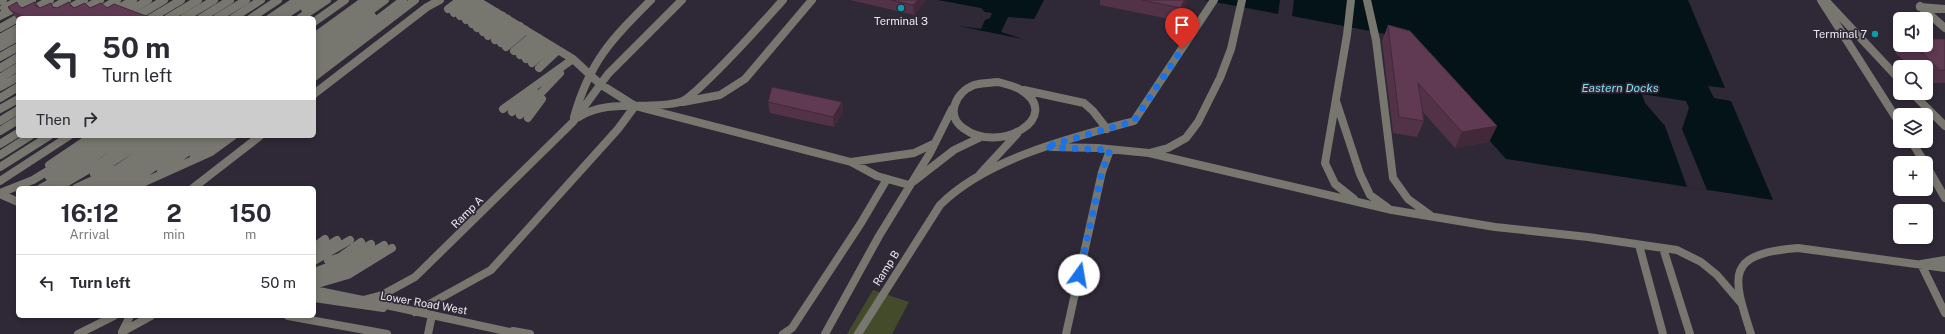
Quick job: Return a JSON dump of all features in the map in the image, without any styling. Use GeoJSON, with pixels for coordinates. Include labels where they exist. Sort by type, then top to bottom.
{"type":"FeatureCollection","features":[{"type":"Feature","properties":{"kind":"lane"},"geometry":{"type":"LineString","coordinates":[[0,11],[20,0]]}},
{"type":"Feature","properties":{"kind":"lane"},"geometry":{"type":"LineString","coordinates":[[0,16],[32,0]]}},
{"type":"Feature","properties":{"kind":"lane"},"geometry":{"type":"LineString","coordinates":[[21,16],[50,0]]}},
{"type":"Feature","properties":{"kind":"lane"},"geometry":{"type":"LineString","coordinates":[[39,16],[67,0]]}},
{"type":"Feature","properties":{"kind":"lane"},"geometry":{"type":"LineString","coordinates":[[56,16],[84,0]]}},
{"type":"Feature","properties":{"kind":"lane"},"geometry":{"type":"LineString","coordinates":[[72,16],[100,0]]}},
{"type":"Feature","properties":{"kind":"lane"},"geometry":{"type":"LineString","coordinates":[[89,16],[117,0]]}},
{"type":"Feature","properties":{"kind":"lane"},"geometry":{"type":"LineString","coordinates":[[105,16],[133,0]]}},
{"type":"Feature","properties":{"kind":"lane"},"geometry":{"type":"LineString","coordinates":[[121,16],[148,0]]}},
{"type":"Feature","properties":{"kind":"lane"},"geometry":{"type":"LineString","coordinates":[[137,16],[164,0]]}},
{"type":"Feature","properties":{"kind":"lane"},"geometry":{"type":"LineString","coordinates":[[154,16],[181,0]]}},
{"type":"Feature","properties":{"kind":"lane"},"geometry":{"type":"LineString","coordinates":[[171,16],[198,0]]}},
{"type":"Feature","properties":{"kind":"lane"},"geometry":{"type":"LineString","coordinates":[[187,16],[214,0]]}},
{"type":"Feature","properties":{"kind":"lane"},"geometry":{"type":"LineString","coordinates":[[204,16],[230,0]]}},
{"type":"Feature","properties":{"kind":"lane"},"geometry":{"type":"LineString","coordinates":[[220,16],[246,0]]}},
{"type":"Feature","properties":{"kind":"lane"},"geometry":{"type":"LineString","coordinates":[[236,16],[262,0]]}},
{"type":"Feature","properties":{"kind":"lane"},"geometry":{"type":"LineString","coordinates":[[254,16],[278,0]]}},
{"type":"Feature","properties":{"kind":"lane"},"geometry":{"type":"LineString","coordinates":[[273,16],[297,0]]}},
{"type":"Feature","properties":{"kind":"lane"},"geometry":{"type":"LineString","coordinates":[[284,16],[308,0]]}},
{"type":"Feature","properties":{"kind":"lane"},"geometry":{"type":"LineString","coordinates":[[294,16],[318,0]]}},
{"type":"Feature","properties":{"kind":"lane"},"geometry":{"type":"LineString","coordinates":[[303,16],[327,0]]}},
{"type":"Feature","properties":{"kind":"lane"},"geometry":{"type":"LineString","coordinates":[[313,16],[336,0]]}},
{"type":"Feature","properties":{"kind":"lane"},"geometry":{"type":"LineString","coordinates":[[316,21],[345,0]]}},
{"type":"Feature","properties":{"kind":"lane"},"geometry":{"type":"LineString","coordinates":[[316,29],[356,0]]}},
{"type":"Feature","properties":{"kind":"lane"},"geometry":{"type":"LineString","coordinates":[[316,36],[365,0]]}},
{"type":"Feature","properties":{"kind":"lane"},"geometry":{"type":"LineString","coordinates":[[316,43],[375,0]]}},
{"type":"Feature","properties":{"kind":"lane"},"geometry":{"type":"LineString","coordinates":[[316,51],[386,0]]}},
{"type":"Feature","properties":{"kind":"lane"},"geometry":{"type":"LineString","coordinates":[[316,58],[394,0]]}},
{"type":"Feature","properties":{"kind":"lane"},"geometry":{"type":"LineString","coordinates":[[316,66],[403,0]]}},
{"type":"Feature","properties":{"kind":"lane"},"geometry":{"type":"LineString","coordinates":[[316,75],[415,0]]}},
{"type":"Feature","properties":{"kind":"lane"},"geometry":{"type":"LineString","coordinates":[[316,92],[421,11],[440,0]]}},
{"type":"Feature","properties":{"kind":"lane"},"geometry":{"type":"LineString","coordinates":[[460,0],[477,28]]}},
{"type":"Feature","properties":{"kind":"lane"},"geometry":{"type":"LineString","coordinates":[[470,0],[477,28]]}},
{"type":"Feature","properties":{"kind":"lane"},"geometry":{"type":"LineString","coordinates":[[573,122],[579,95],[598,56],[614,36],[651,0]]}},
{"type":"Feature","properties":{"kind":"lane"},"geometry":{"type":"LineString","coordinates":[[573,122],[600,84],[636,45],[682,0]]}},
{"type":"Feature","properties":{"kind":"lane"},"geometry":{"type":"LineString","coordinates":[[682,102],[718,71],[783,0]]}},
{"type":"Feature","properties":{"kind":"lane"},"geometry":{"type":"LineString","coordinates":[[573,122],[588,111],[610,107],[666,105],[720,95],[745,79],[812,0]]}},
{"type":"Feature","properties":{"kind":"lane"},"geometry":{"type":"LineString","coordinates":[[974,179],[1017,158],[1045,147],[1134,121],[1214,0]]}},
{"type":"Feature","properties":{"kind":"lane"},"geometry":{"type":"LineString","coordinates":[[1149,154],[1168,148],[1186,138],[1198,122],[1217,85],[1231,49],[1242,0]]}},
{"type":"Feature","properties":{"kind":"lane"},"geometry":{"type":"LineString","coordinates":[[1351,0],[1325,163],[1329,178],[1340,191],[1367,205]]}},
{"type":"Feature","properties":{"kind":"lane"},"geometry":{"type":"LineString","coordinates":[[1367,0],[1376,40],[1393,178],[1401,193],[1413,206],[1437,218]]}},
{"type":"Feature","properties":{"kind":"lane"},"geometry":{"type":"LineString","coordinates":[[1821,0],[1893,113]]}},
{"type":"Feature","properties":{"kind":"lane"},"geometry":{"type":"LineString","coordinates":[[1826,0],[1893,72]]}},
{"type":"Feature","properties":{"kind":"lane"},"geometry":{"type":"LineString","coordinates":[[1945,9],[1920,6],[1945,28]]}},
{"type":"Feature","properties":{"kind":"lane"},"geometry":{"type":"LineString","coordinates":[[477,28],[500,14]]}},
{"type":"Feature","properties":{"kind":"lane"},"geometry":{"type":"LineString","coordinates":[[477,28],[500,14]]}},
{"type":"Feature","properties":{"kind":"lane"},"geometry":{"type":"LineString","coordinates":[[477,28],[500,14]]}},
{"type":"Feature","properties":{"kind":"lane"},"geometry":{"type":"LineString","coordinates":[[477,28],[500,14]]}},
{"type":"Feature","properties":{"kind":"lane"},"geometry":{"type":"LineString","coordinates":[[477,28],[500,14]]}},
{"type":"Feature","properties":{"kind":"lane"},"geometry":{"type":"LineString","coordinates":[[500,14],[573,59],[588,75],[635,106],[851,162],[877,176],[910,185]]}},
{"type":"Feature","properties":{"kind":"lane"},"geometry":{"type":"LineString","coordinates":[[0,28],[16,19]]}},
{"type":"Feature","properties":{"kind":"lane"},"geometry":{"type":"LineString","coordinates":[[0,38],[16,29]]}},
{"type":"Feature","properties":{"kind":"lane"},"geometry":{"type":"LineString","coordinates":[[0,47],[16,38]]}},
{"type":"Feature","properties":{"kind":"lane"},"geometry":{"type":"LineString","coordinates":[[542,40],[523,57],[542,40]]}},
{"type":"Feature","properties":{"kind":"lane"},"geometry":{"type":"LineString","coordinates":[[0,57],[16,48]]}},
{"type":"Feature","properties":{"kind":"lane"},"geometry":{"type":"LineString","coordinates":[[539,68],[558,50]]}},
{"type":"Feature","properties":{"kind":"lane"},"geometry":{"type":"LineString","coordinates":[[0,68],[16,58]]}},
{"type":"Feature","properties":{"kind":"lane"},"geometry":{"type":"LineString","coordinates":[[503,109],[573,59]]}},
{"type":"Feature","properties":{"kind":"lane"},"geometry":{"type":"LineString","coordinates":[[512,112],[573,59]]}},
{"type":"Feature","properties":{"kind":"lane"},"geometry":{"type":"LineString","coordinates":[[524,117],[573,59]]}},
{"type":"Feature","properties":{"kind":"lane"},"geometry":{"type":"LineString","coordinates":[[0,78],[16,68]]}},
{"type":"Feature","properties":{"kind":"lane"},"geometry":{"type":"LineString","coordinates":[[0,87],[16,78]]}},
{"type":"Feature","properties":{"kind":"lane"},"geometry":{"type":"LineString","coordinates":[[825,334],[924,159],[936,143],[955,100],[962,92],[979,84],[998,82],[1012,85],[1023,90],[1031,96],[1035,104],[1036,112],[1034,120],[1029,127],[1018,134],[974,179]]}},
{"type":"Feature","properties":{"kind":"lane"},"geometry":{"type":"LineString","coordinates":[[0,98],[16,88]]}},
{"type":"Feature","properties":{"kind":"lane"},"geometry":{"type":"LineString","coordinates":[[1023,90],[1064,97],[1084,103],[1093,111],[1107,129]]}},
{"type":"Feature","properties":{"kind":"lane"},"geometry":{"type":"LineString","coordinates":[[0,109],[16,99]]}},
{"type":"Feature","properties":{"kind":"lane"},"geometry":{"type":"LineString","coordinates":[[1336,100],[1360,174],[1370,195],[1392,210]]}},
{"type":"Feature","properties":{"kind":"lane"},"geometry":{"type":"LineString","coordinates":[[1919,100],[1945,126]]}},
{"type":"Feature","properties":{"kind":"lane"},"geometry":{"type":"LineString","coordinates":[[415,312],[491,270],[618,129],[635,106]]}},
{"type":"Feature","properties":{"kind":"lane"},"geometry":{"type":"LineString","coordinates":[[952,109],[954,118],[960,126],[981,137],[994,138],[1018,134]]}},
{"type":"Feature","properties":{"kind":"lane"},"geometry":{"type":"LineString","coordinates":[[0,121],[16,111]]}},
{"type":"Feature","properties":{"kind":"lane"},"geometry":{"type":"LineString","coordinates":[[0,131],[16,121]]}},
{"type":"Feature","properties":{"kind":"lane","name":"Ramp A"},"geometry":{"type":"LineString","coordinates":[[363,300],[382,295],[415,277],[573,122]]}},
{"type":"Feature","properties":{"kind":"lane"},"geometry":{"type":"LineString","coordinates":[[0,144],[16,134]]}},
{"type":"Feature","properties":{"kind":"lane"},"geometry":{"type":"LineString","coordinates":[[910,185],[948,153],[970,140],[981,137]]}},
{"type":"Feature","properties":{"kind":"lane"},"geometry":{"type":"LineString","coordinates":[[0,155],[27,138]]}},
{"type":"Feature","properties":{"kind":"lane"},"geometry":{"type":"LineString","coordinates":[[0,167],[46,138]]}},
{"type":"Feature","properties":{"kind":"lane"},"geometry":{"type":"LineString","coordinates":[[0,181],[66,138]]}},
{"type":"Feature","properties":{"kind":"lane"},"geometry":{"type":"LineString","coordinates":[[0,193],[34,175],[89,138]]}},
{"type":"Feature","properties":{"kind":"lane"},"geometry":{"type":"LineString","coordinates":[[18,186],[33,180],[102,138]]}},
{"type":"Feature","properties":{"kind":"lane"},"geometry":{"type":"LineString","coordinates":[[24,186],[49,177],[113,138]]}},
{"type":"Feature","properties":{"kind":"lane"},"geometry":{"type":"LineString","coordinates":[[46,186],[55,182],[124,138]]}},
{"type":"Feature","properties":{"kind":"lane"},"geometry":{"type":"LineString","coordinates":[[61,186],[103,162],[137,138]]}},
{"type":"Feature","properties":{"kind":"lane"},"geometry":{"type":"LineString","coordinates":[[73,186],[110,166],[149,138]]}},
{"type":"Feature","properties":{"kind":"lane"},"geometry":{"type":"LineString","coordinates":[[80,186],[118,168],[162,138]]}},
{"type":"Feature","properties":{"kind":"lane"},"geometry":{"type":"LineString","coordinates":[[96,186],[125,171],[172,138]]}},
{"type":"Feature","properties":{"kind":"lane"},"geometry":{"type":"LineString","coordinates":[[109,186],[132,174],[183,138]]}},
{"type":"Feature","properties":{"kind":"lane"},"geometry":{"type":"LineString","coordinates":[[121,186],[140,177],[195,138]]}},
{"type":"Feature","properties":{"kind":"lane"},"geometry":{"type":"LineString","coordinates":[[148,181],[207,138]]}},
{"type":"Feature","properties":{"kind":"lane"},"geometry":{"type":"LineString","coordinates":[[179,167],[218,138]]}},
{"type":"Feature","properties":{"kind":"lane"},"geometry":{"type":"LineString","coordinates":[[137,186],[211,152],[230,138]]}},
{"type":"Feature","properties":{"kind":"lane"},"geometry":{"type":"LineString","coordinates":[[196,186],[257,138]]}},
{"type":"Feature","properties":{"kind":"lane"},"geometry":{"type":"LineString","coordinates":[[851,162],[914,153],[936,143]]}},
{"type":"Feature","properties":{"kind":"lane"},"geometry":{"type":"LineString","coordinates":[[1045,147],[1110,150],[1149,154],[1392,210],[1437,218],[1677,250],[1700,262],[1717,275],[1741,303]]}},
{"type":"Feature","properties":{"kind":"lane"},"geometry":{"type":"LineString","coordinates":[[1066,334],[1102,172],[1110,150]]}},
{"type":"Feature","properties":{"kind":"lane"},"geometry":{"type":"LineString","coordinates":[[1933,177],[1945,198]]}},
{"type":"Feature","properties":{"kind":"lane"},"geometry":{"type":"LineString","coordinates":[[783,334],[792,328],[861,223],[887,179]]}},
{"type":"Feature","properties":{"kind":"lane","name":"Ramp B"},"geometry":{"type":"LineString","coordinates":[[858,334],[946,198],[974,179]]}},
{"type":"Feature","properties":{"kind":"lane"},"geometry":{"type":"LineString","coordinates":[[0,193],[16,187]]}},
{"type":"Feature","properties":{"kind":"lane"},"geometry":{"type":"LineString","coordinates":[[0,193],[16,189]]}},
{"type":"Feature","properties":{"kind":"lane"},"geometry":{"type":"LineString","coordinates":[[0,193],[16,200]]}},
{"type":"Feature","properties":{"kind":"lane"},"geometry":{"type":"LineString","coordinates":[[316,246],[325,239]]}},
{"type":"Feature","properties":{"kind":"lane"},"geometry":{"type":"LineString","coordinates":[[316,253],[337,240]]}},
{"type":"Feature","properties":{"kind":"lane"},"geometry":{"type":"LineString","coordinates":[[316,260],[350,240]]}},
{"type":"Feature","properties":{"kind":"lane"},"geometry":{"type":"LineString","coordinates":[[316,266],[340,256],[361,242]]}},
{"type":"Feature","properties":{"kind":"lane"},"geometry":{"type":"LineString","coordinates":[[316,271],[344,261],[371,244]]}},
{"type":"Feature","properties":{"kind":"lane"},"geometry":{"type":"LineString","coordinates":[[1639,245],[1663,334]]}},
{"type":"Feature","properties":{"kind":"lane"},"geometry":{"type":"LineString","coordinates":[[316,277],[345,268],[388,246],[348,275],[316,284]]}},
{"type":"Feature","properties":{"kind":"lane"},"geometry":{"type":"LineString","coordinates":[[1663,248],[1690,334]]}},
{"type":"Feature","properties":{"kind":"lane"},"geometry":{"type":"LineString","coordinates":[[1751,334],[1741,303],[1737,278],[1740,268],[1749,260],[1774,250],[1798,248],[1945,268]]}},
{"type":"Feature","properties":{"kind":"lane"},"geometry":{"type":"LineString","coordinates":[[1921,264],[1945,260]]}},
{"type":"Feature","properties":{"kind":"lane"},"geometry":{"type":"LineString","coordinates":[[1921,264],[1945,313]]}},
{"type":"Feature","properties":{"kind":"lane"},"geometry":{"type":"LineString","coordinates":[[316,290],[519,334]]}},
{"type":"Feature","properties":{"kind":"lane","name":"Lower Road West"},"geometry":{"type":"LineString","coordinates":[[316,298],[415,312],[530,334]]}},
{"type":"Feature","properties":{"kind":"lane"},"geometry":{"type":"LineString","coordinates":[[428,334],[432,315]]}},
{"type":"Feature","properties":{"kind":"lane"},"geometry":{"type":"LineString","coordinates":[[78,334],[110,318]]}},
{"type":"Feature","properties":{"kind":"lane"},"geometry":{"type":"LineString","coordinates":[[122,333],[129,318]]}},
{"type":"Feature","properties":{"kind":"lane"},"geometry":{"type":"LineString","coordinates":[[122,333],[148,318]]}},
{"type":"Feature","properties":{"kind":"lane"},"geometry":{"type":"LineString","coordinates":[[299,318],[387,334]]}},
{"type":"Feature","properties":{"kind":"green space"},"geometry":{"type":"Polygon","coordinates":[[[873,290],[909,302],[892,334],[847,334],[873,290]]]}},
{"type":"Feature","properties":{"kind":"water"},"geometry":{"type":"Polygon","coordinates":[[[938,0],[1044,0],[1034,19],[1008,17],[1001,32],[1023,39],[958,26],[981,29],[985,20],[990,18],[992,13],[985,12],[981,8],[938,0]]]}},
{"type":"Feature","properties":{"kind":"water"},"geometry":{"type":"Polygon","coordinates":[[[1204,0],[1280,0],[1278,14],[1204,0]]]}},
{"type":"Feature","properties":{"kind":"water","name":"Eastern Docks"},"geometry":{"type":"Polygon","coordinates":[[[1294,0],[1688,0],[1725,88],[1708,86],[1714,98],[1731,101],[1773,200],[1506,159],[1396,36],[1292,16],[1294,0]]]}},
{"type":"Feature","properties":{"kind":"pier"},"geometry":{"type":"Polygon","coordinates":[[[1642,94],[1686,101],[1689,108],[1682,129],[1707,190],[1687,187],[1665,126],[1645,103],[1642,94]]]}},
{"type":"Feature","properties":{"kind":"building"},"geometry":{"type":"Polygon","coordinates":[[[891,0],[918,0],[913,5],[891,0]]]}},
{"type":"Feature","properties":{"kind":"building"},"geometry":{"type":"Polygon","coordinates":[[[1142,0],[1184,0],[1181,8],[1142,0]]]}},
{"type":"Feature","properties":{"kind":"building"},"geometry":{"type":"Polygon","coordinates":[[[17,2],[22,8],[35,2],[35,5],[40,8],[51,3],[53,7],[57,8],[69,2],[74,8],[85,3],[90,8],[101,3],[107,8],[114,4],[146,16],[22,16],[11,11],[8,7],[17,2]]]}},
{"type":"Feature","properties":{"kind":"building"},"geometry":{"type":"Polygon","coordinates":[[[1388,25],[1410,31],[1497,126],[1462,132],[1418,83],[1424,121],[1399,117],[1388,25]]]}},
{"type":"Feature","properties":{"kind":"building"},"geometry":{"type":"Polygon","coordinates":[[[1933,39],[1945,39],[1945,70],[1939,70],[1933,64],[1933,60],[1930,60],[1921,52],[1933,52],[1933,39]]]}},
{"type":"Feature","properties":{"kind":"building"},"geometry":{"type":"Polygon","coordinates":[[[772,87],[842,102],[833,117],[768,102],[772,87]]]}},
{"type":"Feature","properties":{"kind":"place","name":"Terminal 3"},"geometry":{"type":"Point","coordinates":[901,8]}},
{"type":"Feature","properties":{"kind":"place","name":"Terminal 7"},"geometry":{"type":"Point","coordinates":[1875,34]}},
{"type":"Feature","properties":{"kind":"route"},"geometry":{"type":"LineString","coordinates":[[1079,275],[1102,172],[1110,150],[1098,148],[1045,147],[1134,121],[1182,49]]}}]}
